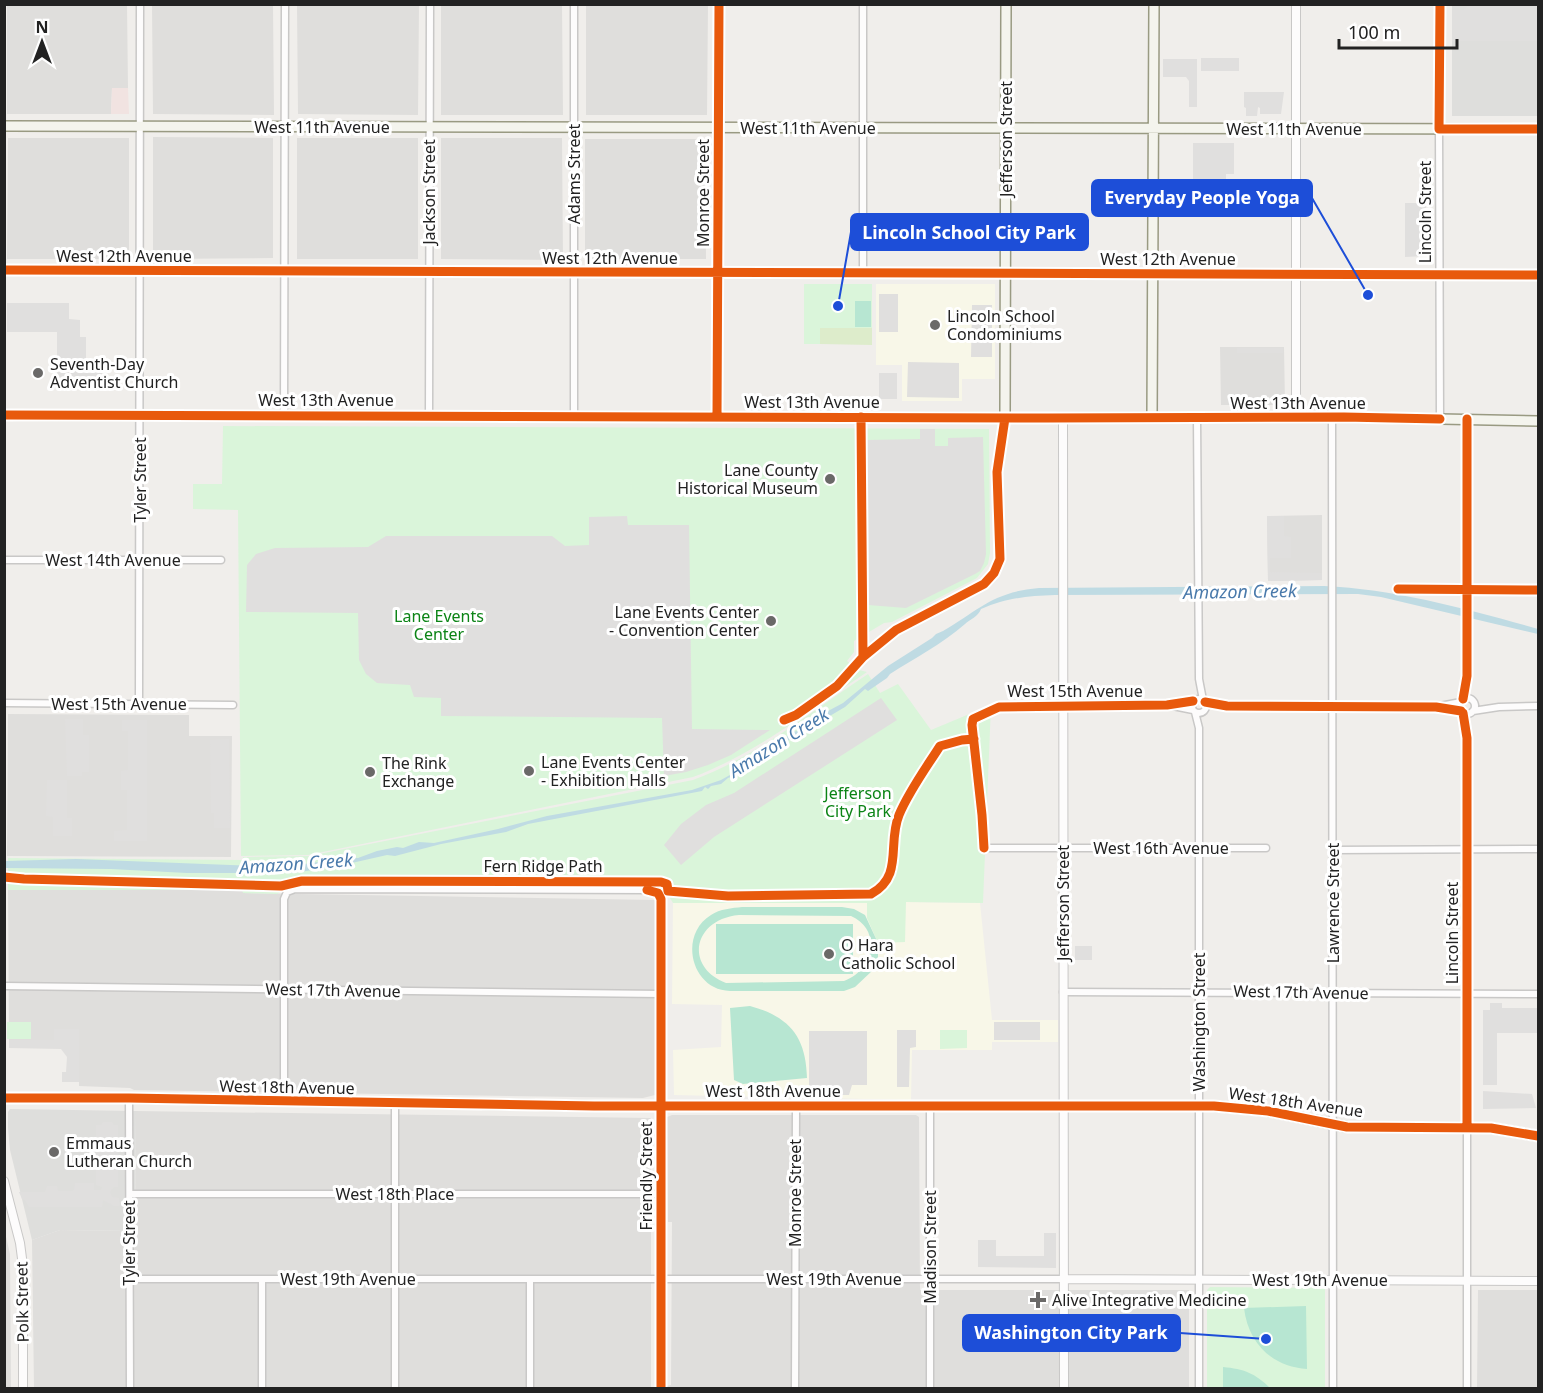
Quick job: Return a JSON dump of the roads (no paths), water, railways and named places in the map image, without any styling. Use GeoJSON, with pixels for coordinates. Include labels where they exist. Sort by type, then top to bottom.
{"type":"FeatureCollection","features":[{"type":"Feature","properties":{"kind":"main road","name":"Jefferson Street"},"geometry":{"type":"LineString","coordinates":[[1005,417],[1006,4]]}},
{"type":"Feature","properties":{"kind":"main road"},"geometry":{"type":"LineString","coordinates":[[1152,418],[1154,4]]}},
{"type":"Feature","properties":{"kind":"main road","name":"West 11th Avenue"},"geometry":{"type":"LineString","coordinates":[[4,126],[1539,129]]}},
{"type":"Feature","properties":{"kind":"main road","name":"West 13th Avenue"},"geometry":{"type":"LineString","coordinates":[[4,415],[1332,417],[1539,421]]}},
{"type":"Feature","properties":{"kind":"main road","name":"West 18th Avenue"},"geometry":{"type":"LineString","coordinates":[[4,1098],[661,1107],[1199,1106],[1268,1111],[1360,1128],[1503,1129],[1539,1136]]}},
{"type":"Feature","properties":{"kind":"street","name":"Tyler Street"},"geometry":{"type":"LineString","coordinates":[[139,703],[140,4]]}},
{"type":"Feature","properties":{"kind":"street"},"geometry":{"type":"LineString","coordinates":[[284,415],[285,4]]}},
{"type":"Feature","properties":{"kind":"street","name":"Jackson Street"},"geometry":{"type":"LineString","coordinates":[[429,416],[430,4]]}},
{"type":"Feature","properties":{"kind":"street","name":"Adams Street"},"geometry":{"type":"LineString","coordinates":[[574,4],[574,416]]}},
{"type":"Feature","properties":{"kind":"street","name":"Monroe Street"},"geometry":{"type":"LineString","coordinates":[[717,417],[718,4]]}},
{"type":"Feature","properties":{"kind":"street"},"geometry":{"type":"LineString","coordinates":[[863,4],[863,273]]}},
{"type":"Feature","properties":{"kind":"street"},"geometry":{"type":"LineString","coordinates":[[1296,4],[1296,417]]}},
{"type":"Feature","properties":{"kind":"street","name":"Lincoln Street"},"geometry":{"type":"LineString","coordinates":[[1440,4],[1440,418]]}},
{"type":"Feature","properties":{"kind":"street","name":"West 12th Avenue"},"geometry":{"type":"LineString","coordinates":[[4,270],[429,273],[1539,274]]}},
{"type":"Feature","properties":{"kind":"street","name":"Lawrence Street"},"geometry":{"type":"LineString","coordinates":[[1332,417],[1333,1389]]}},
{"type":"Feature","properties":{"kind":"street","name":"Jefferson Street"},"geometry":{"type":"LineString","coordinates":[[1063,418],[1064,1389]]}},
{"type":"Feature","properties":{"kind":"street"},"geometry":{"type":"LineString","coordinates":[[1197,418],[1199,679],[1204,701],[1227,706]]}},
{"type":"Feature","properties":{"kind":"street"},"geometry":{"type":"LineString","coordinates":[[1462,701],[1467,676],[1467,419]]}},
{"type":"Feature","properties":{"kind":"street","name":"West 14th Avenue"},"geometry":{"type":"LineString","coordinates":[[4,560],[221,560]]}},
{"type":"Feature","properties":{"kind":"street"},"geometry":{"type":"LineString","coordinates":[[1398,589],[1539,590]]}},
{"type":"Feature","properties":{"kind":"street"},"geometry":{"type":"LineString","coordinates":[[1467,676],[1473,701]]}},
{"type":"Feature","properties":{"kind":"street"},"geometry":{"type":"LineString","coordinates":[[1194,700],[1199,679]]}},
{"type":"Feature","properties":{"kind":"street","name":"West 15th Avenue"},"geometry":{"type":"LineString","coordinates":[[984,848],[973,719],[999,707],[1167,705],[1194,700],[1204,701]]}},
{"type":"Feature","properties":{"kind":"street","name":"Washington Street"},"geometry":{"type":"LineString","coordinates":[[1194,700],[1194,711],[1199,728]]}},
{"type":"Feature","properties":{"kind":"street","name":"Washington Street"},"geometry":{"type":"LineString","coordinates":[[1199,1389],[1199,728],[1204,701]]}},
{"type":"Feature","properties":{"kind":"street"},"geometry":{"type":"LineString","coordinates":[[1436,707],[1462,701],[1499,707]]}},
{"type":"Feature","properties":{"kind":"street","name":"Lincoln Street"},"geometry":{"type":"LineString","coordinates":[[1462,701],[1459,706],[1467,738],[1468,849],[1467,1389]]}},
{"type":"Feature","properties":{"kind":"street","name":"Lincoln Street"},"geometry":{"type":"LineString","coordinates":[[1467,738],[1473,701]]}},
{"type":"Feature","properties":{"kind":"street","name":"West 15th Avenue"},"geometry":{"type":"LineString","coordinates":[[4,703],[233,705]]}},
{"type":"Feature","properties":{"kind":"street","name":"West 15th Avenue"},"geometry":{"type":"LineString","coordinates":[[1167,705],[1194,711],[1204,710]]}},
{"type":"Feature","properties":{"kind":"street"},"geometry":{"type":"LineString","coordinates":[[1204,710],[1227,706],[1333,706],[1436,707],[1472,712],[1499,707],[1539,706]]}},
{"type":"Feature","properties":{"kind":"street","name":"West 16th Avenue"},"geometry":{"type":"LineString","coordinates":[[984,848],[1266,848]]}},
{"type":"Feature","properties":{"kind":"street"},"geometry":{"type":"LineString","coordinates":[[1333,850],[1539,849]]}},
{"type":"Feature","properties":{"kind":"street","name":"Friendly Street"},"geometry":{"type":"LineString","coordinates":[[284,990],[284,899],[287,892],[296,889],[651,890],[658,893],[661,899],[661,1389]]}},
{"type":"Feature","properties":{"kind":"street","name":"West 17th Avenue"},"geometry":{"type":"LineString","coordinates":[[4,986],[661,994]]}},
{"type":"Feature","properties":{"kind":"street"},"geometry":{"type":"LineString","coordinates":[[284,990],[284,1102]]}},
{"type":"Feature","properties":{"kind":"street","name":"West 17th Avenue"},"geometry":{"type":"LineString","coordinates":[[1064,992],[1539,994]]}},
{"type":"Feature","properties":{"kind":"street","name":"Tyler Street"},"geometry":{"type":"LineString","coordinates":[[129,1098],[130,1389]]}},
{"type":"Feature","properties":{"kind":"street"},"geometry":{"type":"LineString","coordinates":[[395,1104],[395,1389]]}},
{"type":"Feature","properties":{"kind":"street","name":"Monroe Street"},"geometry":{"type":"LineString","coordinates":[[795,1389],[796,1106]]}},
{"type":"Feature","properties":{"kind":"street","name":"Madison Street"},"geometry":{"type":"LineString","coordinates":[[930,1106],[930,1389]]}},
{"type":"Feature","properties":{"kind":"street","name":"Polk Street"},"geometry":{"type":"LineString","coordinates":[[4,1181],[20,1243],[23,1266],[23,1389]]}},
{"type":"Feature","properties":{"kind":"street","name":"West 18th Place"},"geometry":{"type":"LineString","coordinates":[[130,1194],[661,1194]]}},
{"type":"Feature","properties":{"kind":"street","name":"West 19th Avenue"},"geometry":{"type":"LineString","coordinates":[[129,1279],[1539,1281]]}},
{"type":"Feature","properties":{"kind":"street"},"geometry":{"type":"LineString","coordinates":[[262,1279],[262,1389]]}},
{"type":"Feature","properties":{"kind":"street"},"geometry":{"type":"LineString","coordinates":[[530,1279],[530,1389]]}},
{"type":"Feature","properties":{"kind":"water","name":"Amazon Creek"},"geometry":{"type":"Polygon","coordinates":[[[1324,586],[1378,591],[1432,602],[1538,629],[1538,634],[1381,597],[1358,594],[1055,595],[1017,598],[981,609],[976,616],[947,638],[890,674],[868,691],[865,689],[845,707],[789,740],[742,773],[708,789],[705,787],[702,791],[528,824],[506,832],[441,844],[395,856],[387,855],[334,867],[292,873],[187,873],[111,869],[5,868],[5,861],[76,859],[282,867],[326,861],[333,863],[348,857],[358,858],[377,851],[403,848],[419,842],[434,843],[547,816],[692,790],[721,780],[737,771],[784,740],[790,733],[797,731],[802,725],[843,703],[888,666],[936,634],[988,603],[1010,593],[1039,588],[1324,586]]]}},
{"type":"Feature","properties":{"kind":"place","name":"Everyday People Yoga"},"geometry":{"type":"Point","coordinates":[1368,295]}},
{"type":"Feature","properties":{"kind":"place","name":"Lincoln School City Park"},"geometry":{"type":"Point","coordinates":[838,306]}},
{"type":"Feature","properties":{"kind":"place","name":"Lincoln School Condominiums"},"geometry":{"type":"Point","coordinates":[935,325]}},
{"type":"Feature","properties":{"kind":"place","name":"Seventh-Day Adventist Church"},"geometry":{"type":"Point","coordinates":[38,373]}},
{"type":"Feature","properties":{"kind":"place","name":"Lane County Historical Museum"},"geometry":{"type":"Point","coordinates":[830,479]}},
{"type":"Feature","properties":{"kind":"place","name":"Lane Events Center - Convention Center"},"geometry":{"type":"Point","coordinates":[771,621]}},
{"type":"Feature","properties":{"kind":"place","name":"Lane Events Center - Exhibition Halls"},"geometry":{"type":"Point","coordinates":[529,771]}},
{"type":"Feature","properties":{"kind":"place","name":"The Rink Exchange"},"geometry":{"type":"Point","coordinates":[370,772]}},
{"type":"Feature","properties":{"kind":"place","name":"O Hara Catholic School"},"geometry":{"type":"Point","coordinates":[829,954]}},
{"type":"Feature","properties":{"kind":"place","name":"Emmaus Lutheran Church"},"geometry":{"type":"Point","coordinates":[54,1152]}},
{"type":"Feature","properties":{"kind":"place","name":"Alive Integrative Medicine"},"geometry":{"type":"Point","coordinates":[1038,1300]}},
{"type":"Feature","properties":{"kind":"place","name":"Washington City Park"},"geometry":{"type":"Point","coordinates":[1266,1339]}},
{"type":"Feature","properties":{"kind":"park label","name":"Lane Events Center"},"geometry":{"type":"Point","coordinates":[439,625]}},
{"type":"Feature","properties":{"kind":"park label","name":"Jefferson City Park"},"geometry":{"type":"Point","coordinates":[858,802]}}]}
